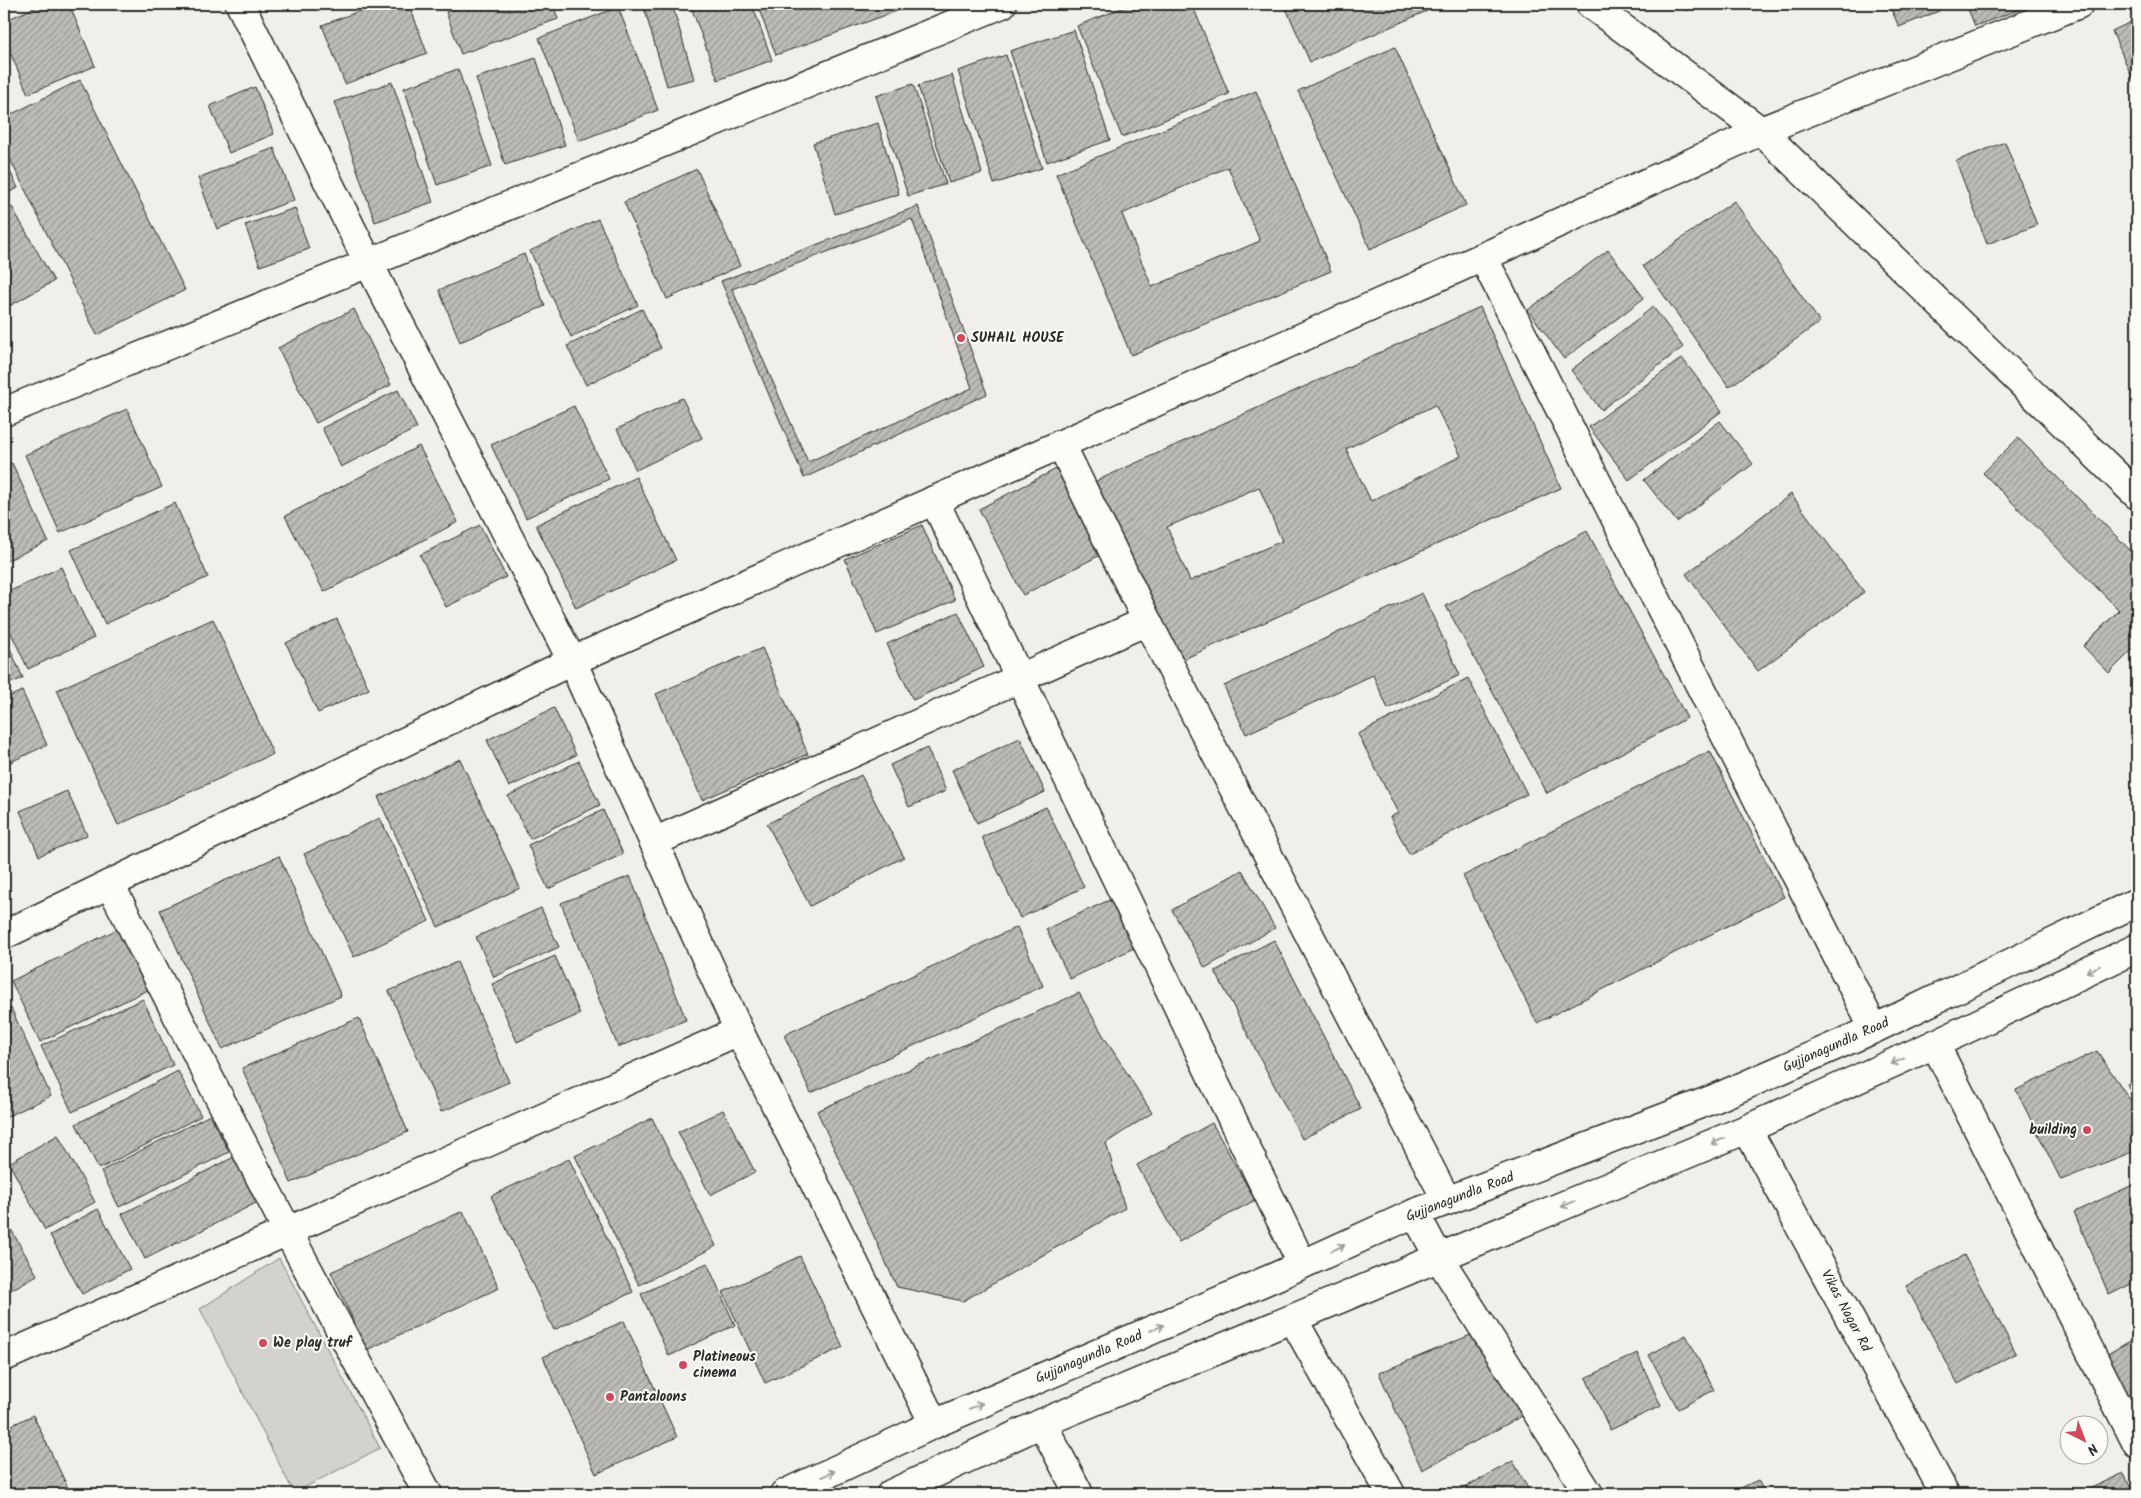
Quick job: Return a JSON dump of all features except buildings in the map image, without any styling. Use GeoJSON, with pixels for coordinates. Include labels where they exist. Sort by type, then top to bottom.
{"type":"FeatureCollection","features":[{"type":"Feature","properties":{"kind":"street"},"geometry":{"type":"LineString","coordinates":[[240,4],[368,262],[572,661],[739,1031],[934,1424]]}},
{"type":"Feature","properties":{"kind":"street"},"geometry":{"type":"LineString","coordinates":[[4,412],[1002,4]]}},
{"type":"Feature","properties":{"kind":"street"},"geometry":{"type":"LineString","coordinates":[[1590,4],[1761,131],[2137,495]]}},
{"type":"Feature","properties":{"kind":"street"},"geometry":{"type":"LineString","coordinates":[[4,935],[572,661],[1484,257],[1761,131],[2080,4]]}},
{"type":"Feature","properties":{"kind":"street"},"geometry":{"type":"LineString","coordinates":[[1484,257],[1874,1028]]}},
{"type":"Feature","properties":{"kind":"street"},"geometry":{"type":"LineString","coordinates":[[1061,444],[1147,621],[1447,1202]]}},
{"type":"Feature","properties":{"kind":"street"},"geometry":{"type":"LineString","coordinates":[[934,500],[1302,1264]]}},
{"type":"Feature","properties":{"kind":"street"},"geometry":{"type":"LineString","coordinates":[[654,842],[1147,621]]}},
{"type":"Feature","properties":{"kind":"street"},"geometry":{"type":"LineString","coordinates":[[110,884],[288,1232],[428,1494]]}},
{"type":"Feature","properties":{"kind":"street","name":"Gujjanagundla Road"},"geometry":{"type":"LineString","coordinates":[[784,1494],[934,1424],[1415,1213],[1716,1098],[1874,1028],[2137,902]]}},
{"type":"Feature","properties":{"kind":"street"},"geometry":{"type":"LineString","coordinates":[[891,1494],[1042,1423],[1747,1128],[1936,1044],[2137,948]]}},
{"type":"Feature","properties":{"kind":"street"},"geometry":{"type":"LineString","coordinates":[[4,1357],[739,1031]]}},
{"type":"Feature","properties":{"kind":"street"},"geometry":{"type":"LineString","coordinates":[[1936,1044],[2137,1444]]}},
{"type":"Feature","properties":{"kind":"street","name":"Vikas Nagar Rd"},"geometry":{"type":"LineString","coordinates":[[1747,1128],[1945,1494]]}},
{"type":"Feature","properties":{"kind":"street"},"geometry":{"type":"LineString","coordinates":[[1415,1213],[1439,1258],[1590,1494]]}},
{"type":"Feature","properties":{"kind":"street"},"geometry":{"type":"LineString","coordinates":[[1293,1319],[1391,1494]]}},
{"type":"Feature","properties":{"kind":"street"},"geometry":{"type":"LineString","coordinates":[[1042,1423],[1079,1494]]}},
{"type":"Feature","properties":{"kind":"shaded area"},"geometry":{"type":"Polygon","coordinates":[[[279,1258],[380,1448],[294,1493],[200,1309],[279,1258]]]}},
{"type":"Feature","properties":{"kind":"place","name":"SUHAIL HOUSE"},"geometry":{"type":"Point","coordinates":[961,338]}},
{"type":"Feature","properties":{"kind":"place","name":"building"},"geometry":{"type":"Point","coordinates":[2087,1130]}},
{"type":"Feature","properties":{"kind":"place","name":"We play truf"},"geometry":{"type":"Point","coordinates":[263,1343]}},
{"type":"Feature","properties":{"kind":"place","name":"Platineous cinema"},"geometry":{"type":"Point","coordinates":[683,1365]}},
{"type":"Feature","properties":{"kind":"place","name":"Pantaloons"},"geometry":{"type":"Point","coordinates":[610,1397]}}]}
